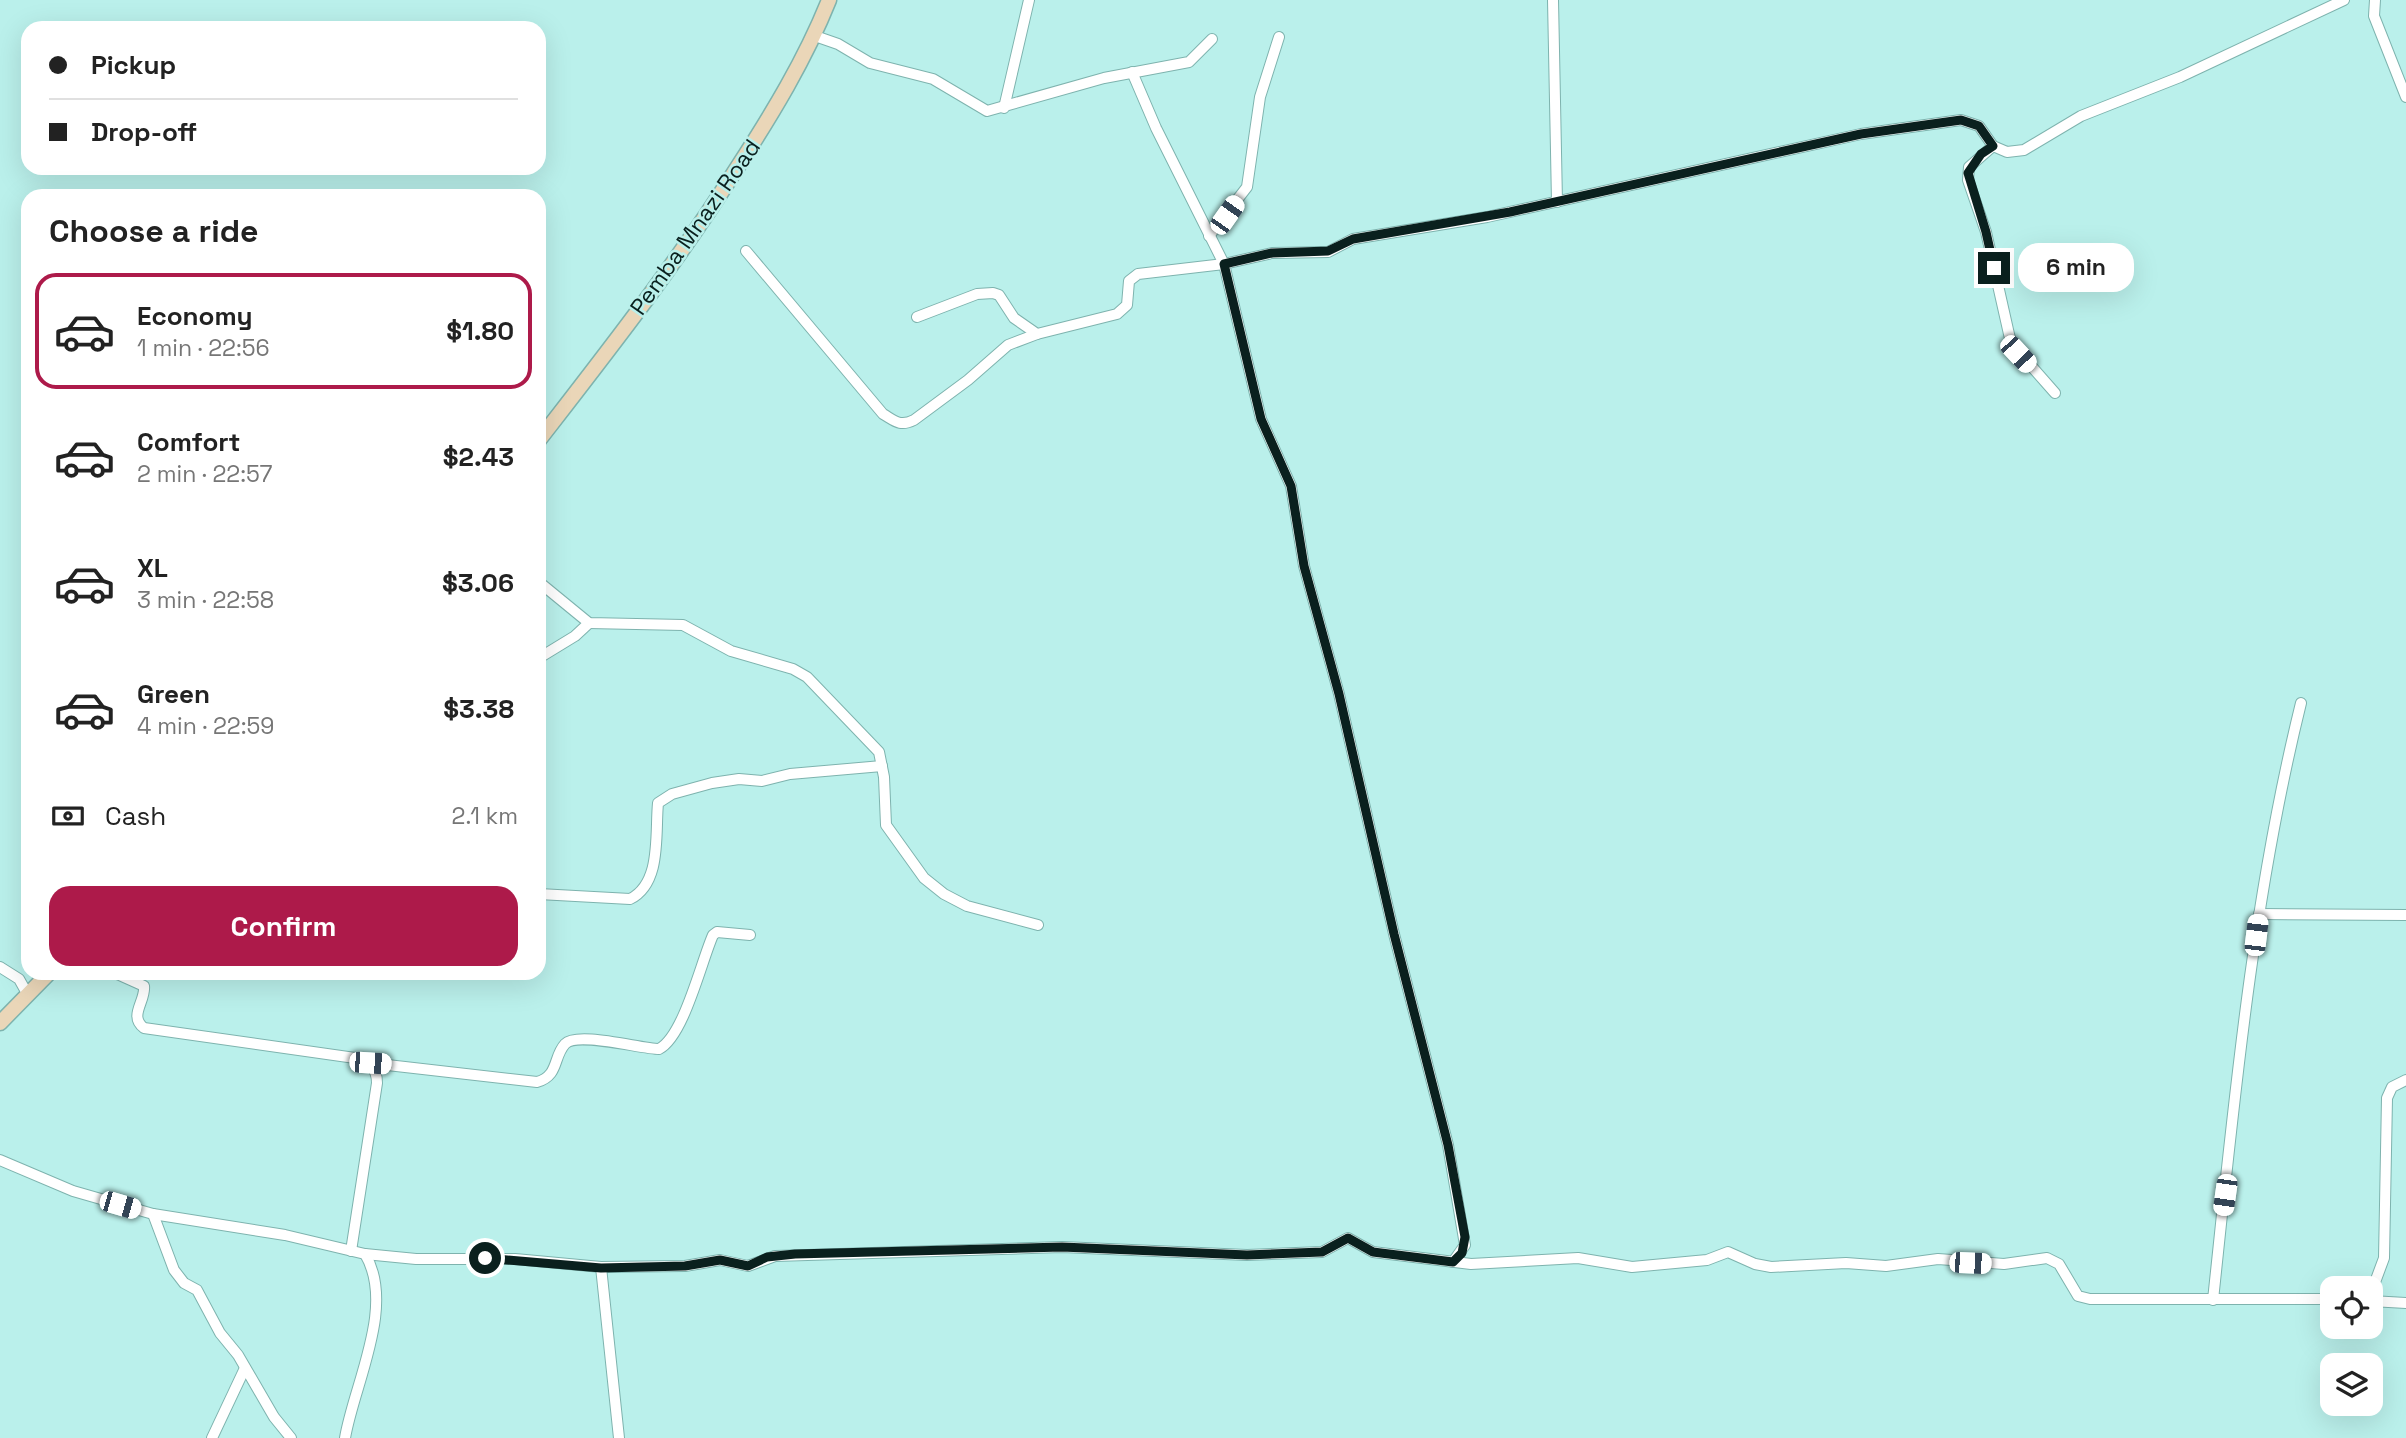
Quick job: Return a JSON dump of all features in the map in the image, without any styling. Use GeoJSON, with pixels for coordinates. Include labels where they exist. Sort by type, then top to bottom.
{"type":"FeatureCollection","features":[{"type":"Feature","properties":{"kind":"main road","name":"Pemba Mnazi Road"},"geometry":{"type":"LineString","coordinates":[[546,431],[711,210],[776,108],[814,36],[828,0]]}},
{"type":"Feature","properties":{"kind":"main road"},"geometry":{"type":"LineString","coordinates":[[0,1023],[42,980]]}},
{"type":"Feature","properties":{"kind":"street"},"geometry":{"type":"LineString","coordinates":[[1004,108],[1029,0]]}},
{"type":"Feature","properties":{"kind":"street"},"geometry":{"type":"LineString","coordinates":[[1553,0],[1557,202]]}},
{"type":"Feature","properties":{"kind":"street"},"geometry":{"type":"LineString","coordinates":[[746,251],[883,414],[898,424],[905,425],[1013,342],[1118,314],[1127,305],[1129,281],[1138,274],[1224,264],[1272,253],[1328,251],[1353,239],[1557,202],[1861,134],[1961,120],[1979,126],[1993,146],[2007,152],[2024,150],[2081,116],[2180,77],[2344,0]]}},
{"type":"Feature","properties":{"kind":"street"},"geometry":{"type":"LineString","coordinates":[[2375,0],[2374,16],[2406,97]]}},
{"type":"Feature","properties":{"kind":"street"},"geometry":{"type":"LineString","coordinates":[[814,36],[838,44],[870,63],[933,79],[980,110],[1004,108],[1132,72],[1189,62],[1212,39]]}},
{"type":"Feature","properties":{"kind":"street"},"geometry":{"type":"LineString","coordinates":[[1209,236],[1247,187],[1260,97],[1279,37]]}},
{"type":"Feature","properties":{"kind":"street"},"geometry":{"type":"LineString","coordinates":[[1132,72],[1224,264],[1261,419],[1291,486],[1304,566],[1339,694],[1394,934],[1448,1145],[1465,1237],[1462,1253],[1453,1262]]}},
{"type":"Feature","properties":{"kind":"street"},"geometry":{"type":"LineString","coordinates":[[1993,146],[1969,167],[1968,180],[1986,232],[2011,343],[2055,393]]}},
{"type":"Feature","properties":{"kind":"street"},"geometry":{"type":"LineString","coordinates":[[917,317],[977,294],[993,293],[999,295],[1014,318],[1037,334]]}},
{"type":"Feature","properties":{"kind":"street"},"geometry":{"type":"LineString","coordinates":[[546,588],[589,622],[683,625],[746,657],[800,672],[879,752],[886,825],[924,878],[944,894],[967,906],[1038,925]]}},
{"type":"Feature","properties":{"kind":"street"},"geometry":{"type":"LineString","coordinates":[[546,655],[575,636],[589,622]]}},
{"type":"Feature","properties":{"kind":"street"},"geometry":{"type":"LineString","coordinates":[[2213,1300],[2259,914],[2283,778],[2301,703]]}},
{"type":"Feature","properties":{"kind":"street"},"geometry":{"type":"LineString","coordinates":[[546,894],[630,899],[639,895],[648,884],[653,870],[658,803],[672,794],[738,779],[762,781],[790,774],[882,766]]}},
{"type":"Feature","properties":{"kind":"street"},"geometry":{"type":"LineString","coordinates":[[2259,914],[2406,915]]}},
{"type":"Feature","properties":{"kind":"street"},"geometry":{"type":"LineString","coordinates":[[131,980],[144,986],[136,1015],[138,1023],[145,1028],[355,1058],[370,1063],[537,1082],[548,1077],[557,1066],[564,1044],[569,1041],[587,1039],[659,1049],[666,1045],[678,1025],[713,935],[717,932],[750,934]]}},
{"type":"Feature","properties":{"kind":"street"},"geometry":{"type":"LineString","coordinates":[[0,967],[19,979],[28,995]]}},
{"type":"Feature","properties":{"kind":"street"},"geometry":{"type":"LineString","coordinates":[[351,1251],[377,1083],[376,1072],[370,1063]]}},
{"type":"Feature","properties":{"kind":"street"},"geometry":{"type":"LineString","coordinates":[[2377,1276],[2384,1258],[2387,1098],[2392,1087],[2406,1080]]}},
{"type":"Feature","properties":{"kind":"street"},"geometry":{"type":"LineString","coordinates":[[0,1160],[73,1191],[153,1214],[285,1235],[365,1254],[416,1259],[515,1259],[601,1268],[685,1266],[720,1260],[748,1266],[775,1256],[1036,1247],[1279,1254],[1322,1252],[1348,1238],[1373,1252],[1486,1264],[1591,1259],[1632,1267],[1707,1260],[1728,1252],[1755,1264],[1771,1266],[1846,1263],[1886,1266],[1938,1259],[2004,1264],[2047,1258],[2059,1264],[2071,1289],[2082,1298],[2320,1298]]}},
{"type":"Feature","properties":{"kind":"street"},"geometry":{"type":"LineString","coordinates":[[153,1214],[174,1270],[184,1283],[197,1290],[220,1334],[246,1367],[274,1417],[291,1438]]}},
{"type":"Feature","properties":{"kind":"street"},"geometry":{"type":"LineString","coordinates":[[345,1438],[364,1375],[373,1322],[375,1278],[365,1254]]}},
{"type":"Feature","properties":{"kind":"street"},"geometry":{"type":"LineString","coordinates":[[601,1268],[619,1438]]}},
{"type":"Feature","properties":{"kind":"street"},"geometry":{"type":"LineString","coordinates":[[2383,1302],[2406,1303]]}},
{"type":"Feature","properties":{"kind":"street"},"geometry":{"type":"LineString","coordinates":[[212,1438],[246,1367]]}},
{"type":"Feature","properties":{"kind":"route"},"geometry":{"type":"LineString","coordinates":[[485,1258],[601,1268],[685,1266],[720,1260],[748,1266],[767,1257],[795,1254],[945,1252],[1036,1247],[1247,1255],[1322,1252],[1348,1238],[1373,1252],[1453,1262],[1462,1253],[1465,1237],[1448,1145],[1394,934],[1339,694],[1304,566],[1291,486],[1261,419],[1224,264],[1272,253],[1335,250],[1353,239],[1510,212],[1772,156],[1796,148],[1842,141],[1861,134],[1970,120],[1979,126],[1993,146],[1969,167],[1968,180],[1980,209],[1994,268]]}}]}
